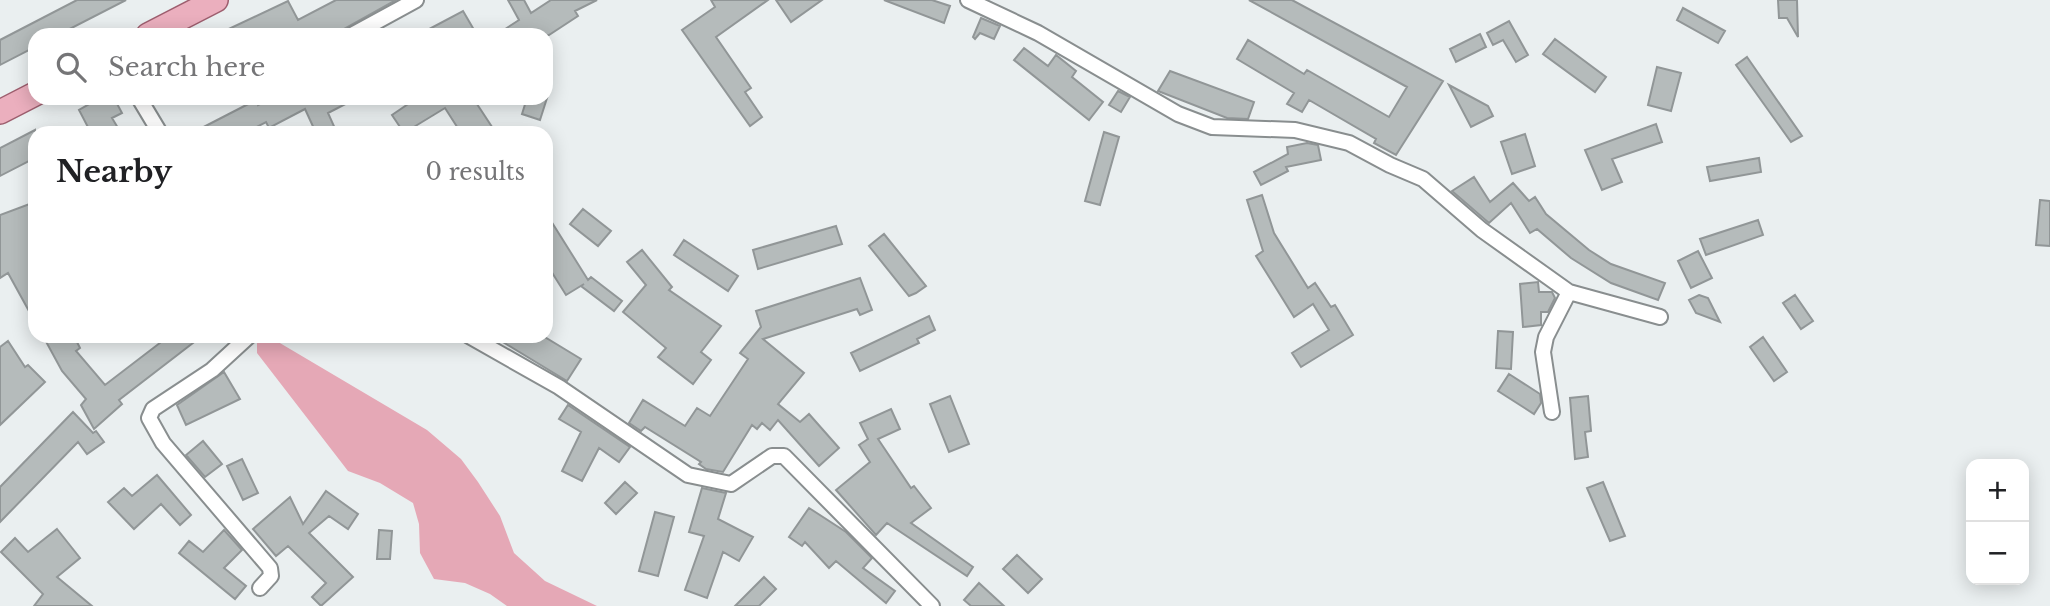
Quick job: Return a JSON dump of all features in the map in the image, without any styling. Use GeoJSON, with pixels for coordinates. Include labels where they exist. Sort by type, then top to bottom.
{"type":"FeatureCollection","features":[{"type":"Feature","properties":{"kind":"main road"},"geometry":{"type":"LineString","coordinates":[[162,28],[216,0]]}},
{"type":"Feature","properties":{"kind":"main road"},"geometry":{"type":"LineString","coordinates":[[0,112],[28,98]]}},
{"type":"Feature","properties":{"kind":"street"},"geometry":{"type":"LineString","coordinates":[[365,28],[416,0]]}},
{"type":"Feature","properties":{"kind":"street"},"geometry":{"type":"LineString","coordinates":[[968,0],[1038,33],[1111,78],[1200,123],[1212,127],[1295,130],[1329,136],[1423,178],[1482,230],[1569,292],[1660,317]]}},
{"type":"Feature","properties":{"kind":"street"},"geometry":{"type":"LineString","coordinates":[[143,105],[156,126]]}},
{"type":"Feature","properties":{"kind":"street"},"geometry":{"type":"LineString","coordinates":[[1552,412],[1543,352],[1546,337],[1569,292]]}},
{"type":"Feature","properties":{"kind":"street"},"geometry":{"type":"LineString","coordinates":[[241,343],[212,370],[153,409],[149,418],[163,443],[270,568],[271,576],[260,588]]}},
{"type":"Feature","properties":{"kind":"street"},"geometry":{"type":"LineString","coordinates":[[481,343],[559,387],[688,475],[731,484],[772,456],[784,456],[932,606]]}},
{"type":"Feature","properties":{"kind":"shaded area"},"geometry":{"type":"Polygon","coordinates":[[[257,343],[280,343],[427,430],[461,459],[478,482],[500,516],[514,553],[545,581],[597,606],[507,606],[490,594],[465,583],[434,579],[420,553],[419,524],[413,503],[380,483],[348,471],[257,353],[257,343]]]}},
{"type":"Feature","properties":{"kind":"building"},"geometry":{"type":"Polygon","coordinates":[[[77,0],[126,0],[72,28],[28,28],[28,51],[0,65],[0,40],[77,0]]]}},
{"type":"Feature","properties":{"kind":"building"},"geometry":{"type":"Polygon","coordinates":[[[336,0],[396,0],[346,28],[231,28],[288,1],[298,20],[336,0]]]}},
{"type":"Feature","properties":{"kind":"building"},"geometry":{"type":"Polygon","coordinates":[[[508,0],[524,0],[531,13],[551,0],[597,0],[575,11],[578,16],[553,32],[553,28],[507,28],[519,20],[508,0]]]}},
{"type":"Feature","properties":{"kind":"building"},"geometry":{"type":"Polygon","coordinates":[[[711,0],[768,0],[716,37],[751,88],[745,92],[762,117],[750,126],[682,30],[715,7],[711,0]]]}},
{"type":"Feature","properties":{"kind":"building"},"geometry":{"type":"Polygon","coordinates":[[[776,0],[822,0],[791,22],[776,0]]]}},
{"type":"Feature","properties":{"kind":"building"},"geometry":{"type":"Polygon","coordinates":[[[884,0],[932,0],[950,6],[944,23],[884,0]]]}},
{"type":"Feature","properties":{"kind":"building"},"geometry":{"type":"Polygon","coordinates":[[[1249,0],[1292,0],[1443,81],[1396,155],[1374,143],[1376,139],[1309,100],[1302,112],[1287,104],[1294,93],[1237,59],[1248,40],[1304,74],[1307,70],[1389,117],[1407,87],[1249,0]]]}},
{"type":"Feature","properties":{"kind":"building"},"geometry":{"type":"Polygon","coordinates":[[[1778,0],[1797,0],[1798,37],[1787,18],[1779,18],[1778,0]]]}},
{"type":"Feature","properties":{"kind":"building"},"geometry":{"type":"Polygon","coordinates":[[[1683,8],[1725,31],[1718,43],[1677,20],[1683,8]]]}},
{"type":"Feature","properties":{"kind":"building"},"geometry":{"type":"Polygon","coordinates":[[[463,11],[473,28],[431,28],[463,11]]]}},
{"type":"Feature","properties":{"kind":"building"},"geometry":{"type":"Polygon","coordinates":[[[981,18],[1000,26],[994,39],[980,33],[975,39],[973,37],[981,18]]]}},
{"type":"Feature","properties":{"kind":"building"},"geometry":{"type":"Polygon","coordinates":[[[1509,21],[1528,55],[1516,62],[1503,40],[1493,45],[1487,33],[1509,21]]]}},
{"type":"Feature","properties":{"kind":"building"},"geometry":{"type":"Polygon","coordinates":[[[1480,34],[1486,47],[1456,62],[1450,49],[1480,34]]]}},
{"type":"Feature","properties":{"kind":"building"},"geometry":{"type":"Polygon","coordinates":[[[1555,39],[1606,77],[1595,92],[1543,54],[1555,39]]]}},
{"type":"Feature","properties":{"kind":"building"},"geometry":{"type":"Polygon","coordinates":[[[1024,48],[1048,66],[1056,55],[1076,71],[1072,77],[1103,102],[1089,120],[1014,60],[1024,48]]]}},
{"type":"Feature","properties":{"kind":"building"},"geometry":{"type":"Polygon","coordinates":[[[1747,57],[1802,136],[1791,142],[1736,65],[1747,57]]]}},
{"type":"Feature","properties":{"kind":"building"},"geometry":{"type":"Polygon","coordinates":[[[1657,67],[1681,73],[1671,111],[1648,105],[1657,67]]]}},
{"type":"Feature","properties":{"kind":"building"},"geometry":{"type":"Polygon","coordinates":[[[1170,71],[1254,102],[1248,119],[1227,118],[1158,91],[1170,71]]]}},
{"type":"Feature","properties":{"kind":"building"},"geometry":{"type":"Polygon","coordinates":[[[1449,85],[1488,106],[1493,116],[1471,127],[1449,85]]]}},
{"type":"Feature","properties":{"kind":"building"},"geometry":{"type":"Polygon","coordinates":[[[1118,91],[1130,97],[1121,112],[1109,105],[1118,91]]]}},
{"type":"Feature","properties":{"kind":"building"},"geometry":{"type":"Polygon","coordinates":[[[88,105],[118,105],[122,113],[112,118],[117,126],[87,126],[79,110],[88,105]]]}},
{"type":"Feature","properties":{"kind":"building"},"geometry":{"type":"Polygon","coordinates":[[[246,105],[343,105],[328,113],[334,126],[313,126],[305,109],[273,126],[268,126],[266,122],[258,126],[206,126],[246,105]]]}},
{"type":"Feature","properties":{"kind":"building"},"geometry":{"type":"Polygon","coordinates":[[[407,105],[478,105],[491,126],[457,126],[445,108],[415,126],[399,126],[392,115],[407,105]]]}},
{"type":"Feature","properties":{"kind":"building"},"geometry":{"type":"Polygon","coordinates":[[[525,105],[545,105],[540,120],[522,114],[525,105]]]}},
{"type":"Feature","properties":{"kind":"building"},"geometry":{"type":"Polygon","coordinates":[[[1656,124],[1662,142],[1612,159],[1622,182],[1602,190],[1585,150],[1656,124]]]}},
{"type":"Feature","properties":{"kind":"building"},"geometry":{"type":"Polygon","coordinates":[[[1104,132],[1119,137],[1100,205],[1085,201],[1104,132]]]}},
{"type":"Feature","properties":{"kind":"building"},"geometry":{"type":"Polygon","coordinates":[[[28,134],[28,162],[0,176],[0,148],[28,134]]]}},
{"type":"Feature","properties":{"kind":"building"},"geometry":{"type":"Polygon","coordinates":[[[1525,134],[1535,166],[1512,174],[1501,142],[1525,134]]]}},
{"type":"Feature","properties":{"kind":"building"},"geometry":{"type":"Polygon","coordinates":[[[1307,143],[1318,145],[1321,160],[1286,167],[1288,171],[1261,185],[1254,172],[1288,154],[1287,147],[1307,143]]]}},
{"type":"Feature","properties":{"kind":"building"},"geometry":{"type":"Polygon","coordinates":[[[1759,158],[1761,172],[1710,181],[1707,167],[1759,158]]]}},
{"type":"Feature","properties":{"kind":"building"},"geometry":{"type":"Polygon","coordinates":[[[1474,177],[1490,202],[1513,183],[1529,201],[1535,197],[1546,214],[1589,250],[1611,264],[1665,283],[1658,300],[1611,283],[1571,258],[1537,229],[1530,233],[1511,203],[1489,223],[1452,191],[1474,177]]]}},
{"type":"Feature","properties":{"kind":"building"},"geometry":{"type":"Polygon","coordinates":[[[1262,195],[1274,233],[1308,288],[1315,283],[1331,307],[1335,305],[1353,335],[1301,367],[1292,353],[1329,330],[1313,304],[1294,317],[1256,256],[1263,251],[1247,200],[1262,195]]]}},
{"type":"Feature","properties":{"kind":"building"},"geometry":{"type":"Polygon","coordinates":[[[2040,200],[2050,201],[2050,246],[2036,245],[2040,200]]]}},
{"type":"Feature","properties":{"kind":"building"},"geometry":{"type":"Polygon","coordinates":[[[28,205],[28,309],[8,273],[0,278],[0,215],[28,205]]]}},
{"type":"Feature","properties":{"kind":"building"},"geometry":{"type":"Polygon","coordinates":[[[583,209],[611,231],[598,246],[570,224],[583,209]]]}},
{"type":"Feature","properties":{"kind":"building"},"geometry":{"type":"Polygon","coordinates":[[[1758,220],[1763,235],[1706,255],[1700,239],[1758,220]]]}},
{"type":"Feature","properties":{"kind":"building"},"geometry":{"type":"Polygon","coordinates":[[[553,224],[588,280],[591,277],[622,301],[614,311],[581,286],[584,284],[566,295],[553,274],[553,224]]]}},
{"type":"Feature","properties":{"kind":"building"},"geometry":{"type":"Polygon","coordinates":[[[836,226],[842,244],[758,269],[753,250],[836,226]]]}},
{"type":"Feature","properties":{"kind":"building"},"geometry":{"type":"Polygon","coordinates":[[[884,234],[926,286],[916,293],[909,296],[869,246],[884,234]]]}},
{"type":"Feature","properties":{"kind":"building"},"geometry":{"type":"Polygon","coordinates":[[[684,240],[738,276],[728,291],[674,255],[684,240]]]}},
{"type":"Feature","properties":{"kind":"building"},"geometry":{"type":"Polygon","coordinates":[[[642,250],[672,287],[669,290],[721,326],[701,352],[711,360],[693,384],[658,357],[666,348],[623,312],[646,285],[627,262],[642,250]]]}},
{"type":"Feature","properties":{"kind":"building"},"geometry":{"type":"Polygon","coordinates":[[[1698,251],[1712,278],[1691,288],[1678,261],[1698,251]]]}},
{"type":"Feature","properties":{"kind":"building"},"geometry":{"type":"Polygon","coordinates":[[[860,278],[872,310],[860,315],[857,309],[763,339],[804,373],[778,404],[800,422],[809,414],[839,448],[819,466],[778,420],[770,430],[762,423],[757,429],[752,425],[723,472],[706,469],[699,464],[701,462],[645,427],[641,431],[629,423],[643,400],[685,426],[697,408],[710,416],[748,359],[740,353],[761,327],[756,311],[860,278]]]}},
{"type":"Feature","properties":{"kind":"building"},"geometry":{"type":"Polygon","coordinates":[[[1538,282],[1539,292],[1552,292],[1555,298],[1548,312],[1541,312],[1541,325],[1523,327],[1520,284],[1538,282]]]}},
{"type":"Feature","properties":{"kind":"building"},"geometry":{"type":"Polygon","coordinates":[[[1699,295],[1708,298],[1720,322],[1696,313],[1689,300],[1699,295]]]}},
{"type":"Feature","properties":{"kind":"building"},"geometry":{"type":"Polygon","coordinates":[[[1795,295],[1813,321],[1801,329],[1783,303],[1795,295]]]}},
{"type":"Feature","properties":{"kind":"building"},"geometry":{"type":"Polygon","coordinates":[[[929,316],[935,330],[917,339],[919,343],[860,371],[851,353],[929,316]]]}},
{"type":"Feature","properties":{"kind":"building"},"geometry":{"type":"Polygon","coordinates":[[[1498,331],[1513,332],[1511,369],[1496,368],[1498,331]]]}},
{"type":"Feature","properties":{"kind":"building"},"geometry":{"type":"Polygon","coordinates":[[[1763,337],[1787,372],[1774,381],[1750,347],[1763,337]]]}},
{"type":"Feature","properties":{"kind":"building"},"geometry":{"type":"Polygon","coordinates":[[[8,341],[25,367],[28,365],[45,382],[0,425],[0,347],[8,341]]]}},
{"type":"Feature","properties":{"kind":"building"},"geometry":{"type":"Polygon","coordinates":[[[553,342],[581,359],[567,381],[505,343],[553,342]]]}},
{"type":"Feature","properties":{"kind":"building"},"geometry":{"type":"Polygon","coordinates":[[[47,343],[78,343],[80,348],[76,351],[105,385],[160,343],[193,343],[119,400],[122,404],[94,429],[81,405],[86,399],[62,371],[47,343]]]}},
{"type":"Feature","properties":{"kind":"building"},"geometry":{"type":"Polygon","coordinates":[[[224,372],[240,399],[186,425],[177,405],[224,372]]]}},
{"type":"Feature","properties":{"kind":"building"},"geometry":{"type":"Polygon","coordinates":[[[1509,374],[1540,394],[1541,403],[1534,414],[1498,391],[1509,374]]]}},
{"type":"Feature","properties":{"kind":"building"},"geometry":{"type":"Polygon","coordinates":[[[950,396],[969,444],[949,452],[930,404],[950,396]]]}},
{"type":"Feature","properties":{"kind":"building"},"geometry":{"type":"Polygon","coordinates":[[[1588,396],[1591,431],[1585,432],[1588,457],[1575,459],[1570,398],[1588,396]]]}},
{"type":"Feature","properties":{"kind":"building"},"geometry":{"type":"Polygon","coordinates":[[[568,405],[630,447],[619,462],[599,448],[582,481],[562,471],[581,432],[559,419],[568,405]]]}},
{"type":"Feature","properties":{"kind":"building"},"geometry":{"type":"Polygon","coordinates":[[[891,409],[900,429],[878,439],[911,488],[914,486],[931,508],[911,523],[973,567],[967,576],[887,523],[876,535],[836,490],[870,462],[859,445],[868,439],[860,423],[891,409]]]}},
{"type":"Feature","properties":{"kind":"building"},"geometry":{"type":"Polygon","coordinates":[[[73,412],[93,433],[96,431],[104,442],[87,454],[78,442],[0,522],[0,487],[73,412]]]}},
{"type":"Feature","properties":{"kind":"building"},"geometry":{"type":"Polygon","coordinates":[[[203,441],[222,464],[205,477],[186,455],[203,441]]]}},
{"type":"Feature","properties":{"kind":"building"},"geometry":{"type":"Polygon","coordinates":[[[242,459],[258,493],[243,500],[227,466],[242,459]]]}},
{"type":"Feature","properties":{"kind":"building"},"geometry":{"type":"Polygon","coordinates":[[[157,475],[191,515],[180,525],[161,504],[134,529],[108,502],[124,488],[132,496],[157,475]]]}},
{"type":"Feature","properties":{"kind":"building"},"geometry":{"type":"Polygon","coordinates":[[[625,482],[637,493],[616,514],[605,503],[625,482]]]}},
{"type":"Feature","properties":{"kind":"building"},"geometry":{"type":"Polygon","coordinates":[[[1603,482],[1625,536],[1610,541],[1587,488],[1603,482]]]}},
{"type":"Feature","properties":{"kind":"building"},"geometry":{"type":"Polygon","coordinates":[[[702,488],[726,493],[718,519],[753,537],[739,561],[723,552],[707,598],[685,590],[704,536],[689,532],[702,488]]]}},
{"type":"Feature","properties":{"kind":"building"},"geometry":{"type":"Polygon","coordinates":[[[326,491],[358,514],[348,529],[329,516],[309,533],[353,577],[321,606],[312,597],[326,583],[288,546],[276,556],[253,529],[290,497],[303,524],[326,491]]]}},
{"type":"Feature","properties":{"kind":"building"},"geometry":{"type":"Polygon","coordinates":[[[809,508],[846,532],[872,558],[863,568],[895,591],[886,603],[836,561],[829,568],[805,542],[802,546],[789,537],[809,508]]]}},
{"type":"Feature","properties":{"kind":"building"},"geometry":{"type":"Polygon","coordinates":[[[655,512],[674,517],[658,576],[639,571],[655,512]]]}},
{"type":"Feature","properties":{"kind":"building"},"geometry":{"type":"Polygon","coordinates":[[[57,529],[80,558],[57,577],[92,606],[34,606],[43,594],[1,552],[15,538],[28,552],[57,529]]]}},
{"type":"Feature","properties":{"kind":"building"},"geometry":{"type":"Polygon","coordinates":[[[224,530],[242,550],[224,568],[246,586],[235,599],[179,553],[189,541],[203,552],[224,530]]]}},
{"type":"Feature","properties":{"kind":"building"},"geometry":{"type":"Polygon","coordinates":[[[379,530],[392,531],[390,559],[377,559],[379,530]]]}},
{"type":"Feature","properties":{"kind":"building"},"geometry":{"type":"Polygon","coordinates":[[[1017,555],[1042,579],[1028,593],[1003,569],[1017,555]]]}},
{"type":"Feature","properties":{"kind":"building"},"geometry":{"type":"Polygon","coordinates":[[[764,577],[776,589],[759,606],[735,606],[764,577]]]}},
{"type":"Feature","properties":{"kind":"building"},"geometry":{"type":"Polygon","coordinates":[[[979,583],[1004,606],[971,606],[964,600],[979,583]]]}}]}
